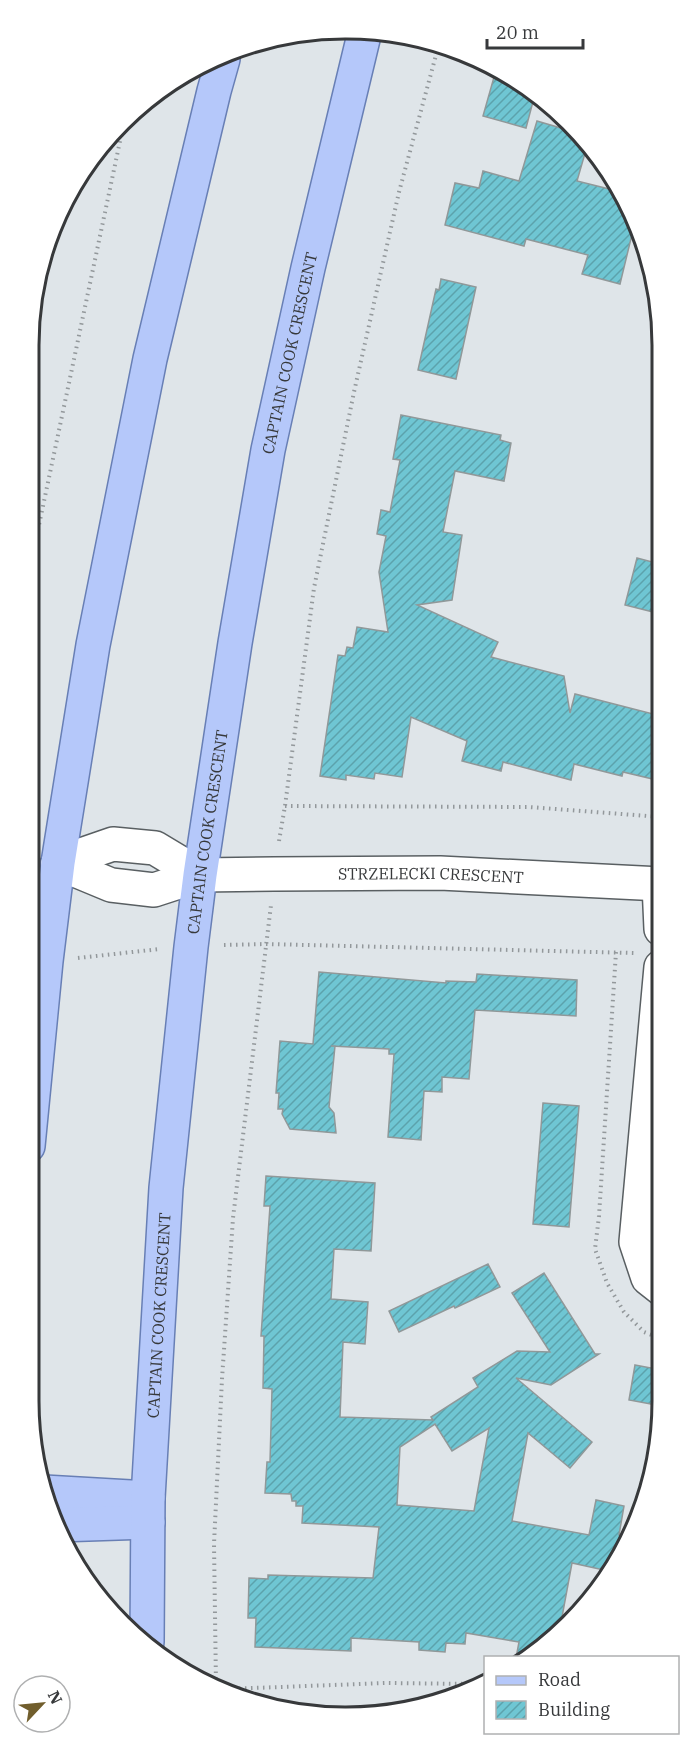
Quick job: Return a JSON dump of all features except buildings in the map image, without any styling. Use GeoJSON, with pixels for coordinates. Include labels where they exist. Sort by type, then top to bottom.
{"type":"FeatureCollection","features":[{"type":"Feature","properties":{"kind":"main road","name":"CAPTAIN COOK CRESCENT"},"geometry":{"type":"LineString","coordinates":[[147,1634],[148,1510],[166,1188],[200,875],[235,643],[268,450],[310,256],[363,40]]}},
{"type":"Feature","properties":{"kind":"main road"},"geometry":{"type":"LineString","coordinates":[[39,1033],[58,863],[93,645],[148,370],[221,65]]}},
{"type":"Feature","properties":{"kind":"main road"},"geometry":{"type":"LineString","coordinates":[[53,1494],[148,1510]]}},
{"type":"Feature","properties":{"kind":"main road"},"geometry":{"type":"LineString","coordinates":[[65,1524],[148,1510]]}},
{"type":"Feature","properties":{"kind":"street"},"geometry":{"type":"LineString","coordinates":[[58,863],[113,844],[155,848],[200,875]]}},
{"type":"Feature","properties":{"kind":"street","name":"STRZELECKI CRESCENT"},"geometry":{"type":"LineString","coordinates":[[200,875],[440,873],[652,884]]}},
{"type":"Feature","properties":{"kind":"street"},"geometry":{"type":"LineString","coordinates":[[650,960],[636,1242],[648,1278],[652,1281]]}},
{"type":"Feature","properties":{"kind":"path"},"geometry":{"type":"LineString","coordinates":[[436,52],[397,203],[354,392],[314,588],[285,806],[529,807],[652,817]]}},
{"type":"Feature","properties":{"kind":"path"},"geometry":{"type":"LineString","coordinates":[[39,525],[121,137]]}},
{"type":"Feature","properties":{"kind":"path"},"geometry":{"type":"LineString","coordinates":[[216,1678],[214,1544],[232,1218],[271,899]]}},
{"type":"Feature","properties":{"kind":"path"},"geometry":{"type":"LineString","coordinates":[[46,961],[191,946],[266,944],[650,960]]}},
{"type":"Feature","properties":{"kind":"path"},"geometry":{"type":"LineString","coordinates":[[240,1689],[386,1683],[463,1684]]}}]}
